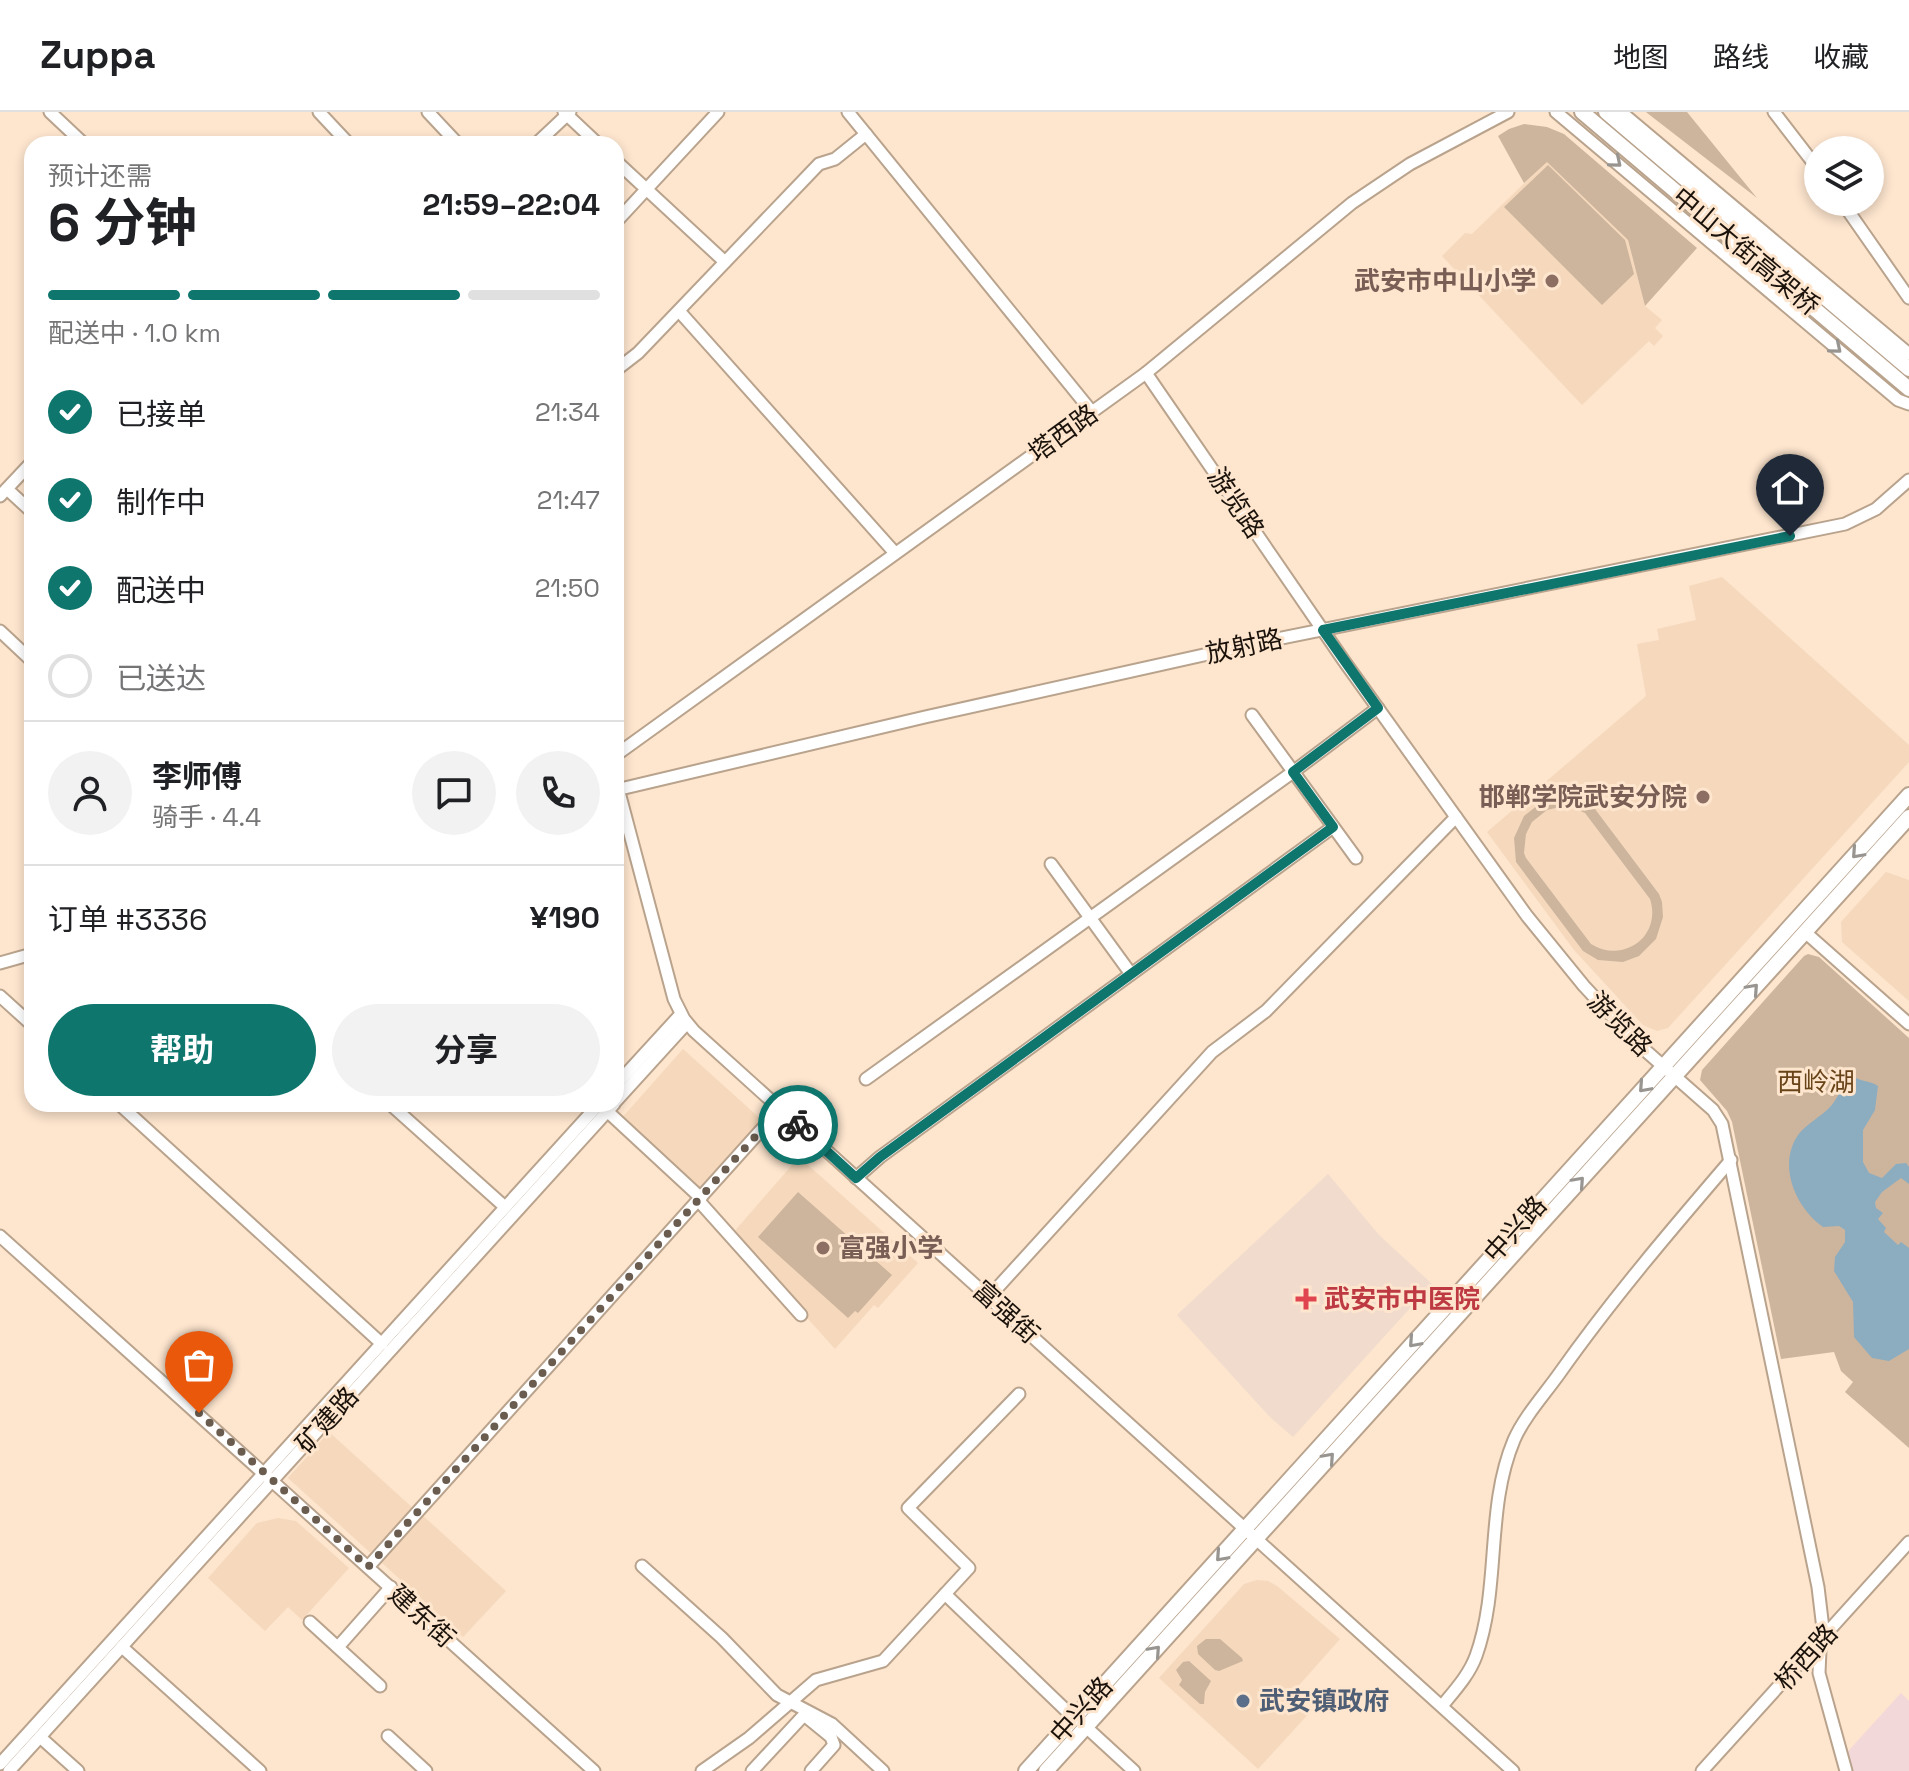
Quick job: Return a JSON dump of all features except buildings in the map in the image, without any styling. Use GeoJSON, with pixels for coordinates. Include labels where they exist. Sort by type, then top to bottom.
{"type":"FeatureCollection","features":[{"type":"Feature","properties":{"kind":"main road","name":"中山大街高架桥"},"geometry":{"type":"LineString","coordinates":[[1582,112],[1909,389]]}},
{"type":"Feature","properties":{"kind":"main road","name":"中山大街高架桥"},"geometry":{"type":"LineString","coordinates":[[1606,112],[1909,369]]}},
{"type":"Feature","properties":{"kind":"main road","name":"中兴路"},"geometry":{"type":"LineString","coordinates":[[1026,1771],[1080,1722],[1669,1071],[1909,795]]}},
{"type":"Feature","properties":{"kind":"main road","name":"中兴路"},"geometry":{"type":"LineString","coordinates":[[1669,1071],[1805,932],[1909,817]]}},
{"type":"Feature","properties":{"kind":"main road","name":"中兴路"},"geometry":{"type":"LineString","coordinates":[[1046,1771],[1080,1722]]}},
{"type":"Feature","properties":{"kind":"street"},"geometry":{"type":"LineString","coordinates":[[50,112],[76,136]]}},
{"type":"Feature","properties":{"kind":"street"},"geometry":{"type":"LineString","coordinates":[[319,112],[342,136]]}},
{"type":"Feature","properties":{"kind":"street"},"geometry":{"type":"LineString","coordinates":[[428,112],[450,136]]}},
{"type":"Feature","properties":{"kind":"street"},"geometry":{"type":"LineString","coordinates":[[624,213],[718,112]]}},
{"type":"Feature","properties":{"kind":"street"},"geometry":{"type":"LineString","coordinates":[[848,112],[1092,412]]}},
{"type":"Feature","properties":{"kind":"street","name":"塔西路"},"geometry":{"type":"LineString","coordinates":[[624,749],[1146,373],[1352,203],[1410,164],[1508,112]]}},
{"type":"Feature","properties":{"kind":"street"},"geometry":{"type":"LineString","coordinates":[[1556,112],[1898,400],[1909,404]]}},
{"type":"Feature","properties":{"kind":"street"},"geometry":{"type":"LineString","coordinates":[[1621,112],[1909,354]]}},
{"type":"Feature","properties":{"kind":"street"},"geometry":{"type":"LineString","coordinates":[[1774,112],[1804,151]]}},
{"type":"Feature","properties":{"kind":"street"},"geometry":{"type":"LineString","coordinates":[[544,136],[567,113],[590,136]]}},
{"type":"Feature","properties":{"kind":"street"},"geometry":{"type":"LineString","coordinates":[[624,364],[819,164],[835,159],[866,134]]}},
{"type":"Feature","properties":{"kind":"street"},"geometry":{"type":"LineString","coordinates":[[624,169],[725,262]]}},
{"type":"Feature","properties":{"kind":"street"},"geometry":{"type":"LineString","coordinates":[[1852,216],[1909,298]]}},
{"type":"Feature","properties":{"kind":"street"},"geometry":{"type":"LineString","coordinates":[[679,311],[895,553]]}},
{"type":"Feature","properties":{"kind":"street"},"geometry":{"type":"LineString","coordinates":[[624,359],[627,362]]}},
{"type":"Feature","properties":{"kind":"street","name":"游览路"},"geometry":{"type":"LineString","coordinates":[[1146,373],[1323,630],[1527,916],[1584,986],[1718,1118],[1726,1133],[1818,1587],[1824,1637],[1819,1673],[1846,1771]]}},
{"type":"Feature","properties":{"kind":"street"},"geometry":{"type":"LineString","coordinates":[[24,471],[4,492],[24,506]]}},
{"type":"Feature","properties":{"kind":"street","name":"放射路"},"geometry":{"type":"LineString","coordinates":[[624,785],[1323,630],[1845,524],[1876,509],[1909,480]]}},
{"type":"Feature","properties":{"kind":"street"},"geometry":{"type":"LineString","coordinates":[[0,631],[24,654]]}},
{"type":"Feature","properties":{"kind":"street"},"geometry":{"type":"LineString","coordinates":[[866,1079],[1378,708]]}},
{"type":"Feature","properties":{"kind":"street"},"geometry":{"type":"LineString","coordinates":[[1252,715],[1356,858]]}},
{"type":"Feature","properties":{"kind":"street","name":"富强街"},"geometry":{"type":"LineString","coordinates":[[624,813],[668,978],[684,1018],[780,1109],[1513,1771]]}},
{"type":"Feature","properties":{"kind":"street"},"geometry":{"type":"LineString","coordinates":[[989,1297],[1212,1052],[1266,1011],[1456,817]]}},
{"type":"Feature","properties":{"kind":"street"},"geometry":{"type":"LineString","coordinates":[[856,1178],[880,1157],[1333,827]]}},
{"type":"Feature","properties":{"kind":"street"},"geometry":{"type":"LineString","coordinates":[[1051,864],[1131,974]]}},
{"type":"Feature","properties":{"kind":"street"},"geometry":{"type":"LineString","coordinates":[[1805,932],[1909,1024]]}},
{"type":"Feature","properties":{"kind":"street"},"geometry":{"type":"LineString","coordinates":[[0,963],[24,956]]}},
{"type":"Feature","properties":{"kind":"street"},"geometry":{"type":"LineString","coordinates":[[0,996],[24,1018]]}},
{"type":"Feature","properties":{"kind":"street"},"geometry":{"type":"LineString","coordinates":[[624,1077],[684,1018]]}},
{"type":"Feature","properties":{"kind":"street","name":"矿建路"},"geometry":{"type":"LineString","coordinates":[[624,1088],[684,1018]]}},
{"type":"Feature","properties":{"kind":"street"},"geometry":{"type":"LineString","coordinates":[[368,1567],[780,1109]]}},
{"type":"Feature","properties":{"kind":"street"},"geometry":{"type":"LineString","coordinates":[[128,1112],[382,1344]]}},
{"type":"Feature","properties":{"kind":"street"},"geometry":{"type":"LineString","coordinates":[[399,1112],[505,1207]]}},
{"type":"Feature","properties":{"kind":"street","name":"矿建路"},"geometry":{"type":"LineString","coordinates":[[9,1771],[122,1647],[382,1344],[505,1207],[602,1112]]}},
{"type":"Feature","properties":{"kind":"street","name":"矿建路"},"geometry":{"type":"LineString","coordinates":[[0,1764],[603,1112]]}},
{"type":"Feature","properties":{"kind":"street"},"geometry":{"type":"LineString","coordinates":[[616,1112],[699,1199],[801,1315]]}},
{"type":"Feature","properties":{"kind":"street"},"geometry":{"type":"LineString","coordinates":[[1442,1706],[1467,1674],[1476,1655],[1490,1592],[1498,1489],[1515,1438],[1647,1257],[1731,1160]]}},
{"type":"Feature","properties":{"kind":"street","name":"建东街"},"geometry":{"type":"LineString","coordinates":[[0,1236],[594,1771]]}},
{"type":"Feature","properties":{"kind":"street"},"geometry":{"type":"LineString","coordinates":[[702,1771],[749,1738],[808,1686],[825,1676],[883,1661],[969,1568],[908,1508],[1019,1394]]}},
{"type":"Feature","properties":{"kind":"street","name":"桥西路"},"geometry":{"type":"LineString","coordinates":[[1702,1771],[1909,1542]]}},
{"type":"Feature","properties":{"kind":"street"},"geometry":{"type":"LineString","coordinates":[[642,1566],[722,1638],[770,1689],[841,1731],[883,1771]]}},
{"type":"Feature","properties":{"kind":"street"},"geometry":{"type":"LineString","coordinates":[[338,1647],[391,1587]]}},
{"type":"Feature","properties":{"kind":"street"},"geometry":{"type":"LineString","coordinates":[[945,1594],[1011,1661],[1134,1771]]}},
{"type":"Feature","properties":{"kind":"street"},"geometry":{"type":"LineString","coordinates":[[310,1622],[380,1686]]}},
{"type":"Feature","properties":{"kind":"street"},"geometry":{"type":"LineString","coordinates":[[122,1647],[260,1771]]}},
{"type":"Feature","properties":{"kind":"street"},"geometry":{"type":"LineString","coordinates":[[752,1771],[804,1715],[831,1737],[834,1745],[811,1771]]}},
{"type":"Feature","properties":{"kind":"street"},"geometry":{"type":"LineString","coordinates":[[388,1736],[426,1771]]}},
{"type":"Feature","properties":{"kind":"street"},"geometry":{"type":"LineString","coordinates":[[40,1737],[78,1771]]}},
{"type":"Feature","properties":{"kind":"shaded area","name":"武安市中山小学"},"geometry":{"type":"Polygon","coordinates":[[[1547,161],[1628,240],[1645,306],[1662,320],[1655,328],[1663,336],[1654,346],[1649,341],[1582,405],[1442,256],[1465,233],[1472,234],[1547,161]]]}},
{"type":"Feature","properties":{"kind":"shaded area","name":"邯郸学院武安分院"},"geometry":{"type":"Polygon","coordinates":[[[1722,577],[1909,745],[1909,762],[1668,1028],[1657,1031],[1643,1025],[1574,950],[1487,832],[1646,696],[1637,644],[1659,640],[1657,629],[1696,620],[1689,586],[1722,577]]]}},
{"type":"Feature","properties":{"kind":"shaded area"},"geometry":{"type":"Polygon","coordinates":[[[1886,872],[1909,880],[1909,1001],[1842,942],[1841,922],[1886,872]]]}},
{"type":"Feature","properties":{"kind":"shaded area"},"geometry":{"type":"Polygon","coordinates":[[[683,1049],[765,1123],[700,1196],[620,1120],[683,1049]]]}},
{"type":"Feature","properties":{"kind":"shaded area","name":"富强小学"},"geometry":{"type":"Polygon","coordinates":[[[799,1157],[918,1263],[878,1308],[874,1305],[835,1349],[732,1234],[799,1157]]]}},
{"type":"Feature","properties":{"kind":"shaded area","name":"武安市中医院"},"geometry":{"type":"Polygon","coordinates":[[[1328,1174],[1379,1235],[1432,1284],[1293,1437],[1269,1416],[1177,1315],[1328,1174]]]}},
{"type":"Feature","properties":{"kind":"shaded area"},"geometry":{"type":"Polygon","coordinates":[[[329,1432],[415,1510],[374,1556],[288,1478],[329,1432]]]}},
{"type":"Feature","properties":{"kind":"shaded area"},"geometry":{"type":"Polygon","coordinates":[[[422,1515],[506,1591],[463,1637],[380,1561],[422,1515]]]}},
{"type":"Feature","properties":{"kind":"shaded area"},"geometry":{"type":"Polygon","coordinates":[[[278,1518],[296,1521],[349,1568],[302,1620],[288,1607],[265,1631],[208,1578],[257,1523],[278,1518]]]}},
{"type":"Feature","properties":{"kind":"shaded area"},"geometry":{"type":"Polygon","coordinates":[[[1257,1580],[1277,1586],[1340,1639],[1293,1692],[1312,1710],[1258,1769],[1159,1678],[1244,1584],[1257,1580]]]}},
{"type":"Feature","properties":{"kind":"shaded area"},"geometry":{"type":"Polygon","coordinates":[[[1901,1693],[1909,1701],[1909,1771],[1847,1771],[1841,1759],[1901,1693]]]}},
{"type":"Feature","properties":{"kind":"green space"},"geometry":{"type":"Polygon","coordinates":[[[1646,112],[1687,112],[1757,198],[1651,116],[1646,112]]]}},
{"type":"Feature","properties":{"kind":"green space"},"geometry":{"type":"Polygon","coordinates":[[[1524,124],[1547,127],[1564,134],[1697,248],[1645,306],[1628,240],[1547,162],[1524,183],[1498,136],[1524,124]]]}},
{"type":"Feature","properties":{"kind":"green space"},"geometry":{"type":"Polygon","coordinates":[[[1548,165],[1625,240],[1634,274],[1602,305],[1504,207],[1548,165]]]}},
{"type":"Feature","properties":{"kind":"green space"},"geometry":{"type":"Polygon","coordinates":[[[1559,796],[1576,798],[1592,805],[1659,894],[1663,917],[1656,939],[1639,956],[1623,962],[1598,960],[1583,951],[1516,862],[1514,838],[1524,816],[1543,801],[1559,796]],[[1574,808],[1547,810],[1532,822],[1526,834],[1524,853],[1591,944],[1615,951],[1627,949],[1645,935],[1650,925],[1650,899],[1585,813],[1574,808]]]}},
{"type":"Feature","properties":{"kind":"green space","name":"西岭湖"},"geometry":{"type":"Polygon","coordinates":[[[1808,954],[1819,957],[1909,1038],[1909,1448],[1845,1392],[1853,1382],[1841,1371],[1834,1352],[1781,1359],[1732,1122],[1727,1111],[1700,1080],[1702,1070],[1808,954]]]}},
{"type":"Feature","properties":{"kind":"green space"},"geometry":{"type":"Polygon","coordinates":[[[798,1192],[892,1275],[858,1313],[855,1311],[848,1318],[758,1237],[798,1192]]]}},
{"type":"Feature","properties":{"kind":"green space"},"geometry":{"type":"Polygon","coordinates":[[[1206,1639],[1220,1639],[1243,1661],[1215,1670],[1198,1654],[1197,1646],[1206,1639]]]}},
{"type":"Feature","properties":{"kind":"green space"},"geometry":{"type":"Polygon","coordinates":[[[1189,1661],[1211,1681],[1205,1692],[1204,1704],[1200,1704],[1179,1685],[1182,1680],[1176,1670],[1183,1662],[1189,1661]]]}},
{"type":"Feature","properties":{"kind":"water"},"geometry":{"type":"Polygon","coordinates":[[[1851,1075],[1878,1086],[1875,1110],[1863,1130],[1863,1162],[1869,1173],[1882,1178],[1896,1164],[1906,1163],[1909,1167],[1909,1184],[1901,1178],[1882,1192],[1875,1202],[1876,1208],[1883,1213],[1878,1219],[1886,1228],[1884,1232],[1898,1245],[1901,1242],[1909,1248],[1909,1349],[1889,1361],[1872,1358],[1854,1337],[1853,1302],[1834,1271],[1835,1257],[1845,1242],[1845,1230],[1839,1226],[1823,1227],[1813,1219],[1792,1186],[1790,1173],[1789,1160],[1798,1135],[1831,1106],[1851,1075]]]}},
{"type":"Feature","properties":{"kind":"way so far"},"geometry":{"type":"LineString","coordinates":[[199,1413],[368,1567],[780,1109],[798,1125]]}},
{"type":"Feature","properties":{"kind":"place","name":"武安市中山小学"},"geometry":{"type":"Point","coordinates":[1552,281]}},
{"type":"Feature","properties":{"kind":"place","name":"邯郸学院武安分院"},"geometry":{"type":"Point","coordinates":[1703,797]}},
{"type":"Feature","properties":{"kind":"place","name":"富强小学"},"geometry":{"type":"Point","coordinates":[823,1248]}},
{"type":"Feature","properties":{"kind":"place","name":"武安市中医院"},"geometry":{"type":"Point","coordinates":[1306,1299]}},
{"type":"Feature","properties":{"kind":"place","name":"武安镇政府"},"geometry":{"type":"Point","coordinates":[1243,1701]}},
{"type":"Feature","properties":{"kind":"route"},"geometry":{"type":"LineString","coordinates":[[798,1125],[856,1178],[880,1157],[1333,827],[1293,772],[1378,708],[1323,630],[1790,536]]}}]}
